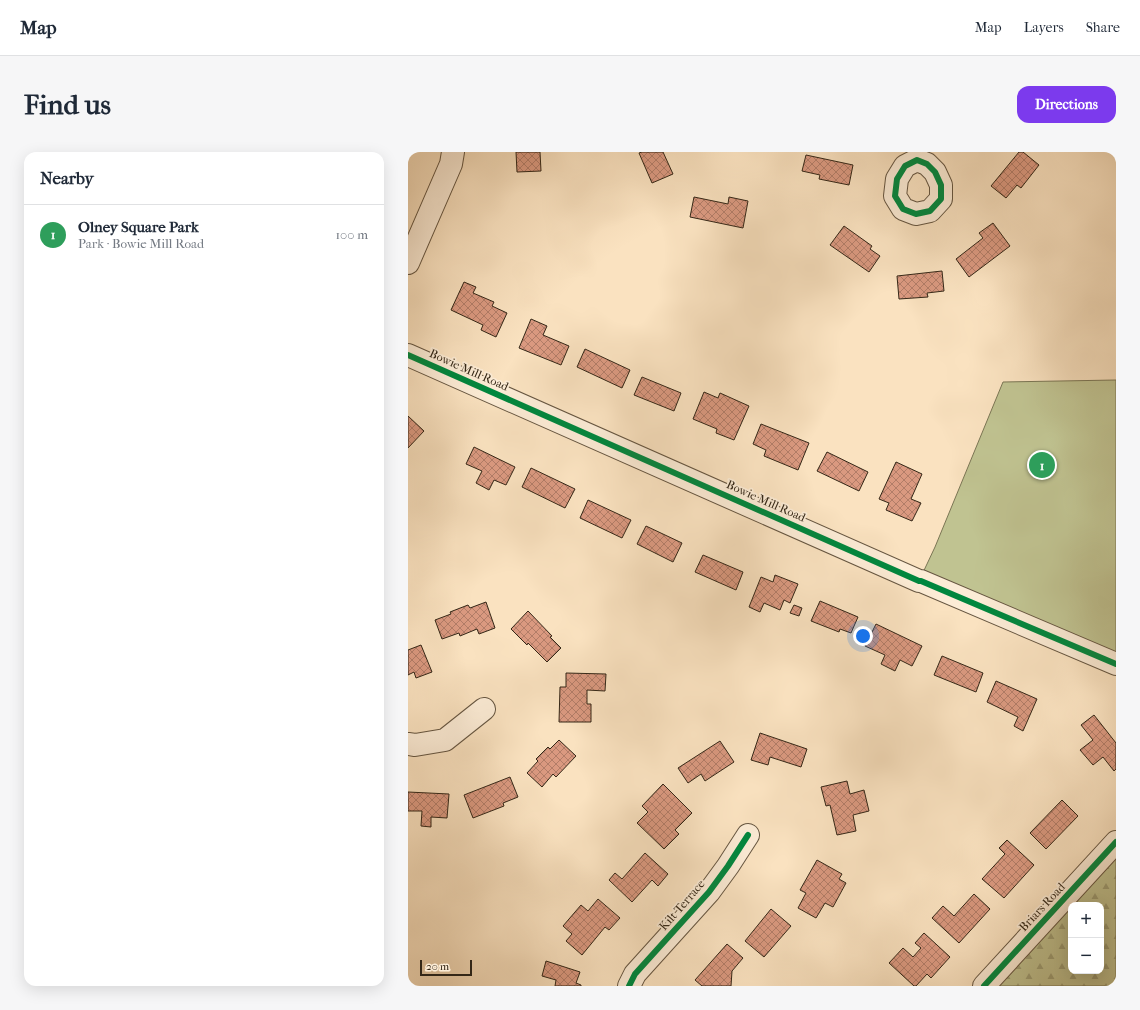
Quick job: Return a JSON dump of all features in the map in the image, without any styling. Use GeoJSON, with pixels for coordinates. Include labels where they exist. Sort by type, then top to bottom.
{"type":"FeatureCollection","features":[{"type":"Feature","properties":{"kind":"street"},"geometry":{"type":"LineString","coordinates":[[408,263],[451,164],[453,152]]}},
{"type":"Feature","properties":{"kind":"street","name":"Bowie Mill Road"},"geometry":{"type":"LineString","coordinates":[[408,355],[919,581],[1116,664]]}},
{"type":"Feature","properties":{"kind":"street"},"geometry":{"type":"LineString","coordinates":[[408,744],[415,745],[445,740],[484,709]]}},
{"type":"Feature","properties":{"kind":"street","name":"Kilt Terrace"},"geometry":{"type":"LineString","coordinates":[[629,986],[636,974],[709,892],[748,835]]}},
{"type":"Feature","properties":{"kind":"street","name":"Briars Road"},"geometry":{"type":"LineString","coordinates":[[984,986],[1116,842]]}},
{"type":"Feature","properties":{"kind":"green space"},"geometry":{"type":"Polygon","coordinates":[[[1116,380],[1116,664],[919,581],[935,547],[1003,382],[1116,380]]]}},
{"type":"Feature","properties":{"kind":"green space"},"geometry":{"type":"Polygon","coordinates":[[[1116,842],[1116,986],[984,986],[1116,842]]]}},
{"type":"Feature","properties":{"kind":"building"},"geometry":{"type":"Polygon","coordinates":[[[516,152],[540,152],[541,171],[517,172],[516,152]]]}},
{"type":"Feature","properties":{"kind":"building"},"geometry":{"type":"Polygon","coordinates":[[[663,152],[673,174],[652,183],[639,153],[663,152]]]}},
{"type":"Feature","properties":{"kind":"building"},"geometry":{"type":"Polygon","coordinates":[[[1019,152],[1023,152],[1039,165],[1021,188],[1017,185],[1006,198],[991,186],[1019,152]]]}},
{"type":"Feature","properties":{"kind":"building"},"geometry":{"type":"Polygon","coordinates":[[[806,155],[853,165],[849,185],[819,179],[820,175],[802,171],[806,155]]]}},
{"type":"Feature","properties":{"kind":"building"},"geometry":{"type":"Polygon","coordinates":[[[694,197],[728,204],[729,197],[748,201],[743,228],[690,217],[694,197]]]}},
{"type":"Feature","properties":{"kind":"building"},"geometry":{"type":"Polygon","coordinates":[[[993,223],[1010,246],[969,277],[956,259],[983,238],[979,233],[993,223]]]}},
{"type":"Feature","properties":{"kind":"building"},"geometry":{"type":"Polygon","coordinates":[[[844,226],[872,246],[870,249],[880,256],[869,272],[830,245],[844,226]]]}},
{"type":"Feature","properties":{"kind":"building"},"geometry":{"type":"Polygon","coordinates":[[[942,271],[944,291],[927,293],[928,297],[899,299],[897,276],[942,271]]]}},
{"type":"Feature","properties":{"kind":"building"},"geometry":{"type":"Polygon","coordinates":[[[464,282],[476,287],[473,293],[494,302],[492,306],[507,313],[496,337],[481,330],[483,325],[451,310],[464,282]]]}},
{"type":"Feature","properties":{"kind":"building"},"geometry":{"type":"Polygon","coordinates":[[[531,319],[547,326],[543,335],[569,346],[561,365],[519,348],[531,319]]]}},
{"type":"Feature","properties":{"kind":"building"},"geometry":{"type":"Polygon","coordinates":[[[585,349],[630,370],[622,388],[577,367],[585,349]]]}},
{"type":"Feature","properties":{"kind":"building"},"geometry":{"type":"Polygon","coordinates":[[[642,377],[681,393],[674,411],[634,395],[642,377]]]}},
{"type":"Feature","properties":{"kind":"building"},"geometry":{"type":"Polygon","coordinates":[[[704,392],[718,398],[720,393],[749,406],[734,440],[716,433],[717,429],[693,419],[704,392]]]}},
{"type":"Feature","properties":{"kind":"building"},"geometry":{"type":"Polygon","coordinates":[[[408,416],[424,431],[408,448],[408,416]]]}},
{"type":"Feature","properties":{"kind":"building"},"geometry":{"type":"Polygon","coordinates":[[[761,424],[809,443],[798,470],[764,456],[766,450],[753,444],[761,424]]]}},
{"type":"Feature","properties":{"kind":"building"},"geometry":{"type":"Polygon","coordinates":[[[474,447],[515,467],[506,485],[494,480],[489,490],[476,483],[482,471],[466,464],[474,447]]]}},
{"type":"Feature","properties":{"kind":"building"},"geometry":{"type":"Polygon","coordinates":[[[827,452],[868,472],[859,491],[817,471],[827,452]]]}},
{"type":"Feature","properties":{"kind":"building"},"geometry":{"type":"Polygon","coordinates":[[[896,462],[922,474],[911,499],[921,503],[912,521],[886,510],[889,503],[879,499],[896,462]]]}},
{"type":"Feature","properties":{"kind":"building"},"geometry":{"type":"Polygon","coordinates":[[[531,468],[575,489],[565,508],[522,487],[531,468]]]}},
{"type":"Feature","properties":{"kind":"building"},"geometry":{"type":"Polygon","coordinates":[[[588,500],[631,520],[622,538],[580,518],[588,500]]]}},
{"type":"Feature","properties":{"kind":"building"},"geometry":{"type":"Polygon","coordinates":[[[646,526],[682,543],[673,562],[637,544],[646,526]]]}},
{"type":"Feature","properties":{"kind":"building"},"geometry":{"type":"Polygon","coordinates":[[[703,555],[743,572],[736,590],[695,572],[703,555]]]}},
{"type":"Feature","properties":{"kind":"building"},"geometry":{"type":"Polygon","coordinates":[[[775,575],[798,584],[790,603],[784,600],[780,610],[764,603],[760,612],[749,607],[761,577],[773,582],[775,575]]]}},
{"type":"Feature","properties":{"kind":"building"},"geometry":{"type":"Polygon","coordinates":[[[820,601],[858,617],[851,633],[840,629],[839,632],[811,621],[820,601]]]}},
{"type":"Feature","properties":{"kind":"building"},"geometry":{"type":"Polygon","coordinates":[[[486,602],[495,628],[479,634],[477,629],[460,636],[459,633],[442,639],[435,620],[468,605],[470,608],[486,602]]]}},
{"type":"Feature","properties":{"kind":"building"},"geometry":{"type":"Polygon","coordinates":[[[794,605],[802,608],[799,616],[790,613],[794,605]]]}},
{"type":"Feature","properties":{"kind":"building"},"geometry":{"type":"Polygon","coordinates":[[[528,611],[552,636],[550,637],[561,648],[547,662],[511,629],[528,611]]]}},
{"type":"Feature","properties":{"kind":"building"},"geometry":{"type":"Polygon","coordinates":[[[876,624],[922,646],[912,666],[900,660],[895,671],[881,664],[885,655],[865,646],[876,624]]]}},
{"type":"Feature","properties":{"kind":"building"},"geometry":{"type":"Polygon","coordinates":[[[421,645],[432,672],[416,678],[414,672],[408,675],[408,650],[421,645]]]}},
{"type":"Feature","properties":{"kind":"building"},"geometry":{"type":"Polygon","coordinates":[[[942,656],[983,673],[976,692],[934,675],[942,656]]]}},
{"type":"Feature","properties":{"kind":"building"},"geometry":{"type":"Polygon","coordinates":[[[566,673],[606,674],[605,691],[587,690],[587,704],[591,704],[591,722],[559,722],[560,687],[566,687],[566,673]]]}},
{"type":"Feature","properties":{"kind":"building"},"geometry":{"type":"Polygon","coordinates":[[[996,681],[1037,699],[1023,731],[1014,726],[1018,717],[987,702],[996,681]]]}},
{"type":"Feature","properties":{"kind":"building"},"geometry":{"type":"Polygon","coordinates":[[[1094,715],[1116,743],[1116,769],[1114,771],[1103,757],[1093,765],[1080,750],[1093,740],[1081,725],[1094,715]]]}},
{"type":"Feature","properties":{"kind":"building"},"geometry":{"type":"Polygon","coordinates":[[[760,733],[807,749],[801,767],[770,757],[768,765],[751,760],[760,733]]]}},
{"type":"Feature","properties":{"kind":"building"},"geometry":{"type":"Polygon","coordinates":[[[559,740],[576,756],[556,777],[553,774],[542,787],[527,773],[538,761],[536,759],[548,747],[550,749],[559,740]]]}},
{"type":"Feature","properties":{"kind":"building"},"geometry":{"type":"Polygon","coordinates":[[[720,741],[734,762],[705,781],[701,774],[688,783],[678,768],[720,741]]]}},
{"type":"Feature","properties":{"kind":"building"},"geometry":{"type":"Polygon","coordinates":[[[510,777],[518,797],[503,803],[504,806],[473,818],[464,795],[510,777]]]}},
{"type":"Feature","properties":{"kind":"building"},"geometry":{"type":"Polygon","coordinates":[[[847,781],[850,794],[864,790],[869,811],[853,815],[856,831],[837,835],[830,805],[826,806],[821,787],[847,781]]]}},
{"type":"Feature","properties":{"kind":"building"},"geometry":{"type":"Polygon","coordinates":[[[663,784],[692,813],[675,830],[679,834],[664,849],[637,823],[648,812],[642,806],[663,784]]]}},
{"type":"Feature","properties":{"kind":"building"},"geometry":{"type":"Polygon","coordinates":[[[408,792],[449,794],[447,818],[431,817],[431,827],[421,826],[422,811],[408,811],[408,792]]]}},
{"type":"Feature","properties":{"kind":"building"},"geometry":{"type":"Polygon","coordinates":[[[1062,800],[1078,816],[1046,849],[1030,833],[1062,800]]]}},
{"type":"Feature","properties":{"kind":"building"},"geometry":{"type":"Polygon","coordinates":[[[1007,840],[1034,865],[1004,898],[982,879],[1005,854],[999,848],[1007,840]]]}},
{"type":"Feature","properties":{"kind":"building"},"geometry":{"type":"Polygon","coordinates":[[[645,853],[668,874],[658,886],[652,880],[632,902],[609,880],[615,873],[622,879],[645,853]]]}},
{"type":"Feature","properties":{"kind":"building"},"geometry":{"type":"Polygon","coordinates":[[[817,860],[842,874],[839,879],[846,883],[833,907],[825,903],[816,918],[798,908],[806,893],[800,890],[817,860]]]}},
{"type":"Feature","properties":{"kind":"building"},"geometry":{"type":"Polygon","coordinates":[[[974,894],[990,909],[959,943],[932,918],[943,906],[954,916],[974,894]]]}},
{"type":"Feature","properties":{"kind":"building"},"geometry":{"type":"Polygon","coordinates":[[[598,899],[620,918],[609,930],[605,927],[582,955],[566,941],[572,934],[563,926],[581,905],[588,911],[598,899]]]}},
{"type":"Feature","properties":{"kind":"building"},"geometry":{"type":"Polygon","coordinates":[[[771,909],[791,926],[764,957],[745,941],[771,909]]]}},
{"type":"Feature","properties":{"kind":"building"},"geometry":{"type":"Polygon","coordinates":[[[924,933],[950,957],[931,978],[927,974],[916,986],[914,986],[889,963],[903,948],[913,957],[921,948],[915,943],[924,933]]]}},
{"type":"Feature","properties":{"kind":"building"},"geometry":{"type":"Polygon","coordinates":[[[727,944],[743,958],[732,971],[731,986],[702,986],[695,980],[727,944]]]}},
{"type":"Feature","properties":{"kind":"building"},"geometry":{"type":"Polygon","coordinates":[[[546,961],[580,972],[576,983],[581,986],[555,986],[556,980],[542,976],[546,961]]]}},
{"type":"Feature","properties":{"kind":"cycle path"},"geometry":{"type":"LineString","coordinates":[[917,160],[927,164],[935,172],[941,185],[941,199],[930,211],[916,214],[903,209],[895,196],[897,179],[905,166],[917,160]]}},
{"type":"Feature","properties":{"kind":"cycle path"},"geometry":{"type":"LineString","coordinates":[[408,355],[919,581],[1116,664]]}},
{"type":"Feature","properties":{"kind":"cycle path"},"geometry":{"type":"LineString","coordinates":[[629,986],[635,974],[709,892],[748,835]]}},
{"type":"Feature","properties":{"kind":"cycle path"},"geometry":{"type":"LineString","coordinates":[[984,986],[1116,842]]}},
{"type":"Feature","properties":{"kind":"place","name":"Olney Square Park"},"geometry":{"type":"Point","coordinates":[1042,465]}}]}
